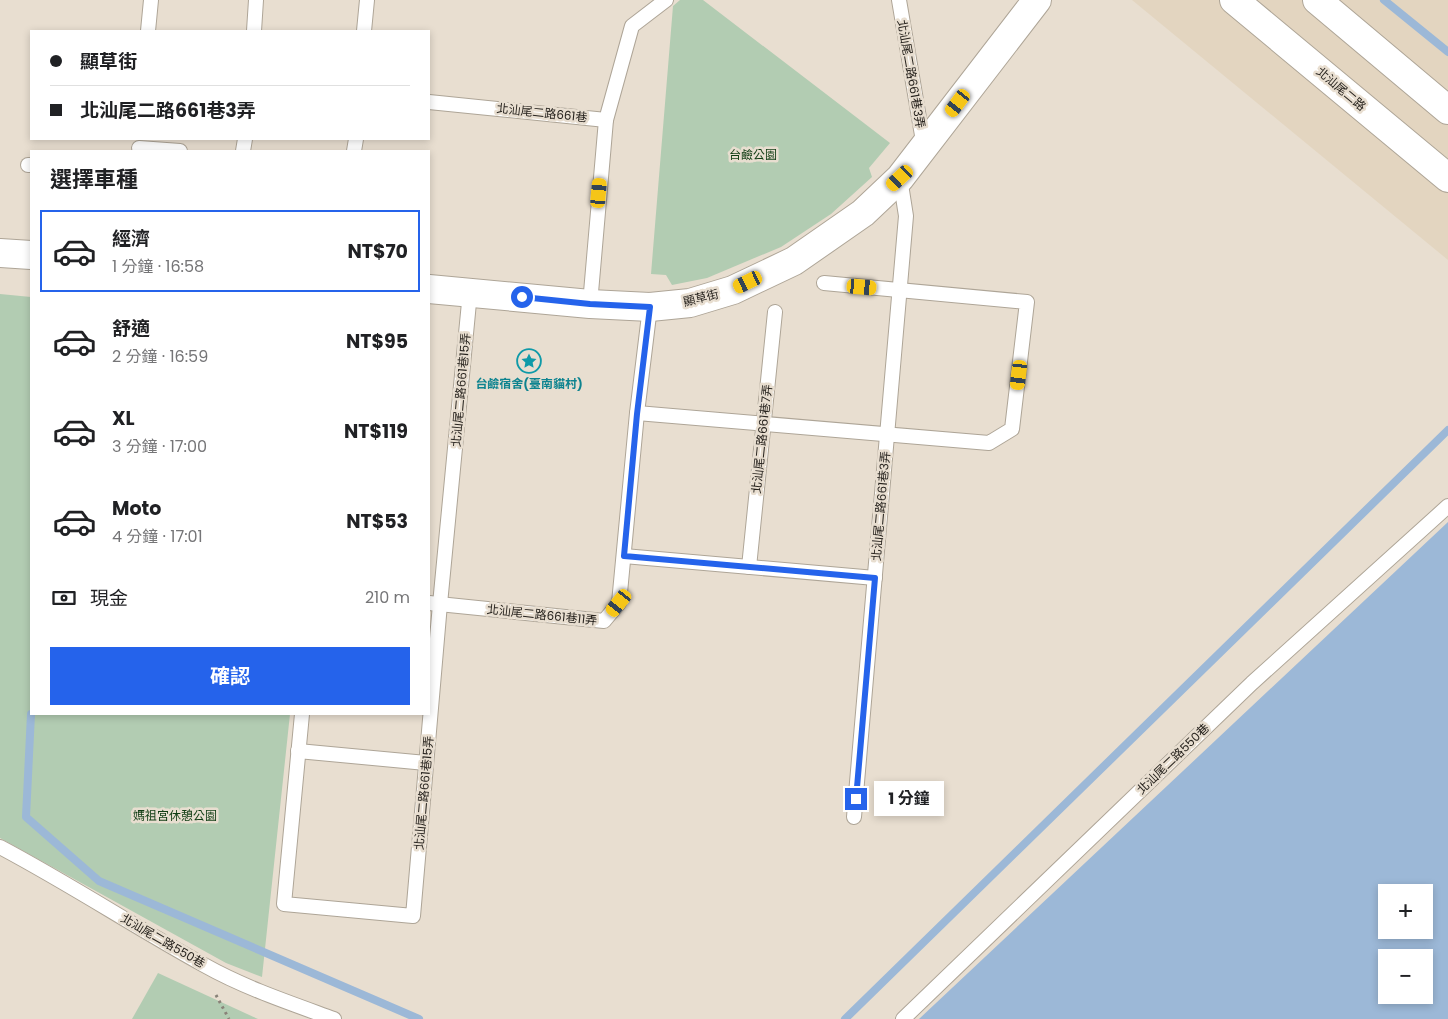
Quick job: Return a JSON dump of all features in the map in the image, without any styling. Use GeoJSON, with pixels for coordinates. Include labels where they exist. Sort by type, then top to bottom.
{"type":"FeatureCollection","features":[{"type":"Feature","properties":{"kind":"street"},"geometry":{"type":"LineString","coordinates":[[924,148],[1037,0]]}},
{"type":"Feature","properties":{"kind":"street","name":"北汕尾二路"},"geometry":{"type":"LineString","coordinates":[[1234,0],[1448,178]]}},
{"type":"Feature","properties":{"kind":"street"},"geometry":{"type":"LineString","coordinates":[[1317,0],[1448,110]]}},
{"type":"Feature","properties":{"kind":"street","name":"顯草街"},"geometry":{"type":"LineString","coordinates":[[430,289],[590,304],[650,307],[690,303],[733,290],[794,261],[863,213],[900,178],[924,148]]}},
{"type":"Feature","properties":{"kind":"street"},"geometry":{"type":"LineString","coordinates":[[0,253],[30,255]]}},
{"type":"Feature","properties":{"kind":"lane"},"geometry":{"type":"LineString","coordinates":[[148,30],[151,0]]}},
{"type":"Feature","properties":{"kind":"lane"},"geometry":{"type":"LineString","coordinates":[[254,30],[256,0]]}},
{"type":"Feature","properties":{"kind":"lane"},"geometry":{"type":"LineString","coordinates":[[364,30],[367,0]]}},
{"type":"Feature","properties":{"kind":"lane","name":"北汕尾二路661巷"},"geometry":{"type":"LineString","coordinates":[[430,102],[606,120],[632,26],[666,0]]}},
{"type":"Feature","properties":{"kind":"lane","name":"北汕尾二路661巷3弄"},"geometry":{"type":"LineString","coordinates":[[899,0],[924,148]]}},
{"type":"Feature","properties":{"kind":"lane"},"geometry":{"type":"LineString","coordinates":[[590,304],[606,120]]}},
{"type":"Feature","properties":{"kind":"lane"},"geometry":{"type":"LineString","coordinates":[[140,146],[172,150]]}},
{"type":"Feature","properties":{"kind":"lane","name":"北汕尾二路661巷3弄"},"geometry":{"type":"LineString","coordinates":[[854,817],[906,216],[900,178]]}},
{"type":"Feature","properties":{"kind":"lane","name":"北汕尾二路661巷3弄"},"geometry":{"type":"LineString","coordinates":[[637,414],[989,443],[1012,429],[1027,302],[824,283]]}},
{"type":"Feature","properties":{"kind":"lane","name":"北汕尾二路661巷15弄"},"geometry":{"type":"LineString","coordinates":[[430,692],[435,603],[470,292]]}},
{"type":"Feature","properties":{"kind":"lane","name":"北汕尾二路661巷11弄"},"geometry":{"type":"LineString","coordinates":[[435,603],[604,621],[619,603],[637,414],[650,307]]}},
{"type":"Feature","properties":{"kind":"lane","name":"北汕尾二路661巷7弄"},"geometry":{"type":"LineString","coordinates":[[750,567],[775,312]]}},
{"type":"Feature","properties":{"kind":"lane","name":"北汕尾二路550巷"},"geometry":{"type":"LineString","coordinates":[[903,1019],[1252,683],[1448,506]]}},
{"type":"Feature","properties":{"kind":"lane"},"geometry":{"type":"LineString","coordinates":[[624,556],[875,578]]}},
{"type":"Feature","properties":{"kind":"lane","name":"北汕尾二路661巷15弄"},"geometry":{"type":"LineString","coordinates":[[302,715],[284,904],[413,916],[429,715]]}},
{"type":"Feature","properties":{"kind":"lane"},"geometry":{"type":"LineString","coordinates":[[298,751],[426,763]]}},
{"type":"Feature","properties":{"kind":"lane","name":"北汕尾二路550巷"},"geometry":{"type":"LineString","coordinates":[[0,847],[206,966],[264,994],[334,1019]]}},
{"type":"Feature","properties":{"kind":"shaded area"},"geometry":{"type":"Polygon","coordinates":[[[1132,0],[1448,0],[1448,260],[1132,0]]]}},
{"type":"Feature","properties":{"kind":"green space","name":"台鹼公園"},"geometry":{"type":"Polygon","coordinates":[[[680,0],[703,0],[890,143],[869,168],[872,177],[831,214],[781,247],[707,278],[672,285],[666,275],[651,274],[673,6],[680,0]]]}},
{"type":"Feature","properties":{"kind":"green space","name":"媽祖宮休憩公園"},"geometry":{"type":"Polygon","coordinates":[[[0,294],[30,297],[30,715],[290,715],[262,977],[226,963],[0,838],[0,294]]]}},
{"type":"Feature","properties":{"kind":"green space"},"geometry":{"type":"Polygon","coordinates":[[[158,973],[258,1019],[132,1019],[158,973]]]}},
{"type":"Feature","properties":{"kind":"water"},"geometry":{"type":"Polygon","coordinates":[[[1448,522],[1448,1019],[919,1019],[1448,522]]]}},
{"type":"Feature","properties":{"kind":"waterway"},"geometry":{"type":"LineString","coordinates":[[1384,0],[1448,52]]}},
{"type":"Feature","properties":{"kind":"waterway"},"geometry":{"type":"LineString","coordinates":[[845,1019],[1448,430]]}},
{"type":"Feature","properties":{"kind":"waterway"},"geometry":{"type":"LineString","coordinates":[[31,715],[26,817],[99,881],[419,1019]]}},
{"type":"Feature","properties":{"kind":"place","name":"台鹼宿舍(臺南貓村)"},"geometry":{"type":"Point","coordinates":[529,361]}},
{"type":"Feature","properties":{"kind":"route"},"geometry":{"type":"LineString","coordinates":[[522,297],[590,304],[650,307],[637,414],[624,556],[875,578],[856,799]]}}]}
